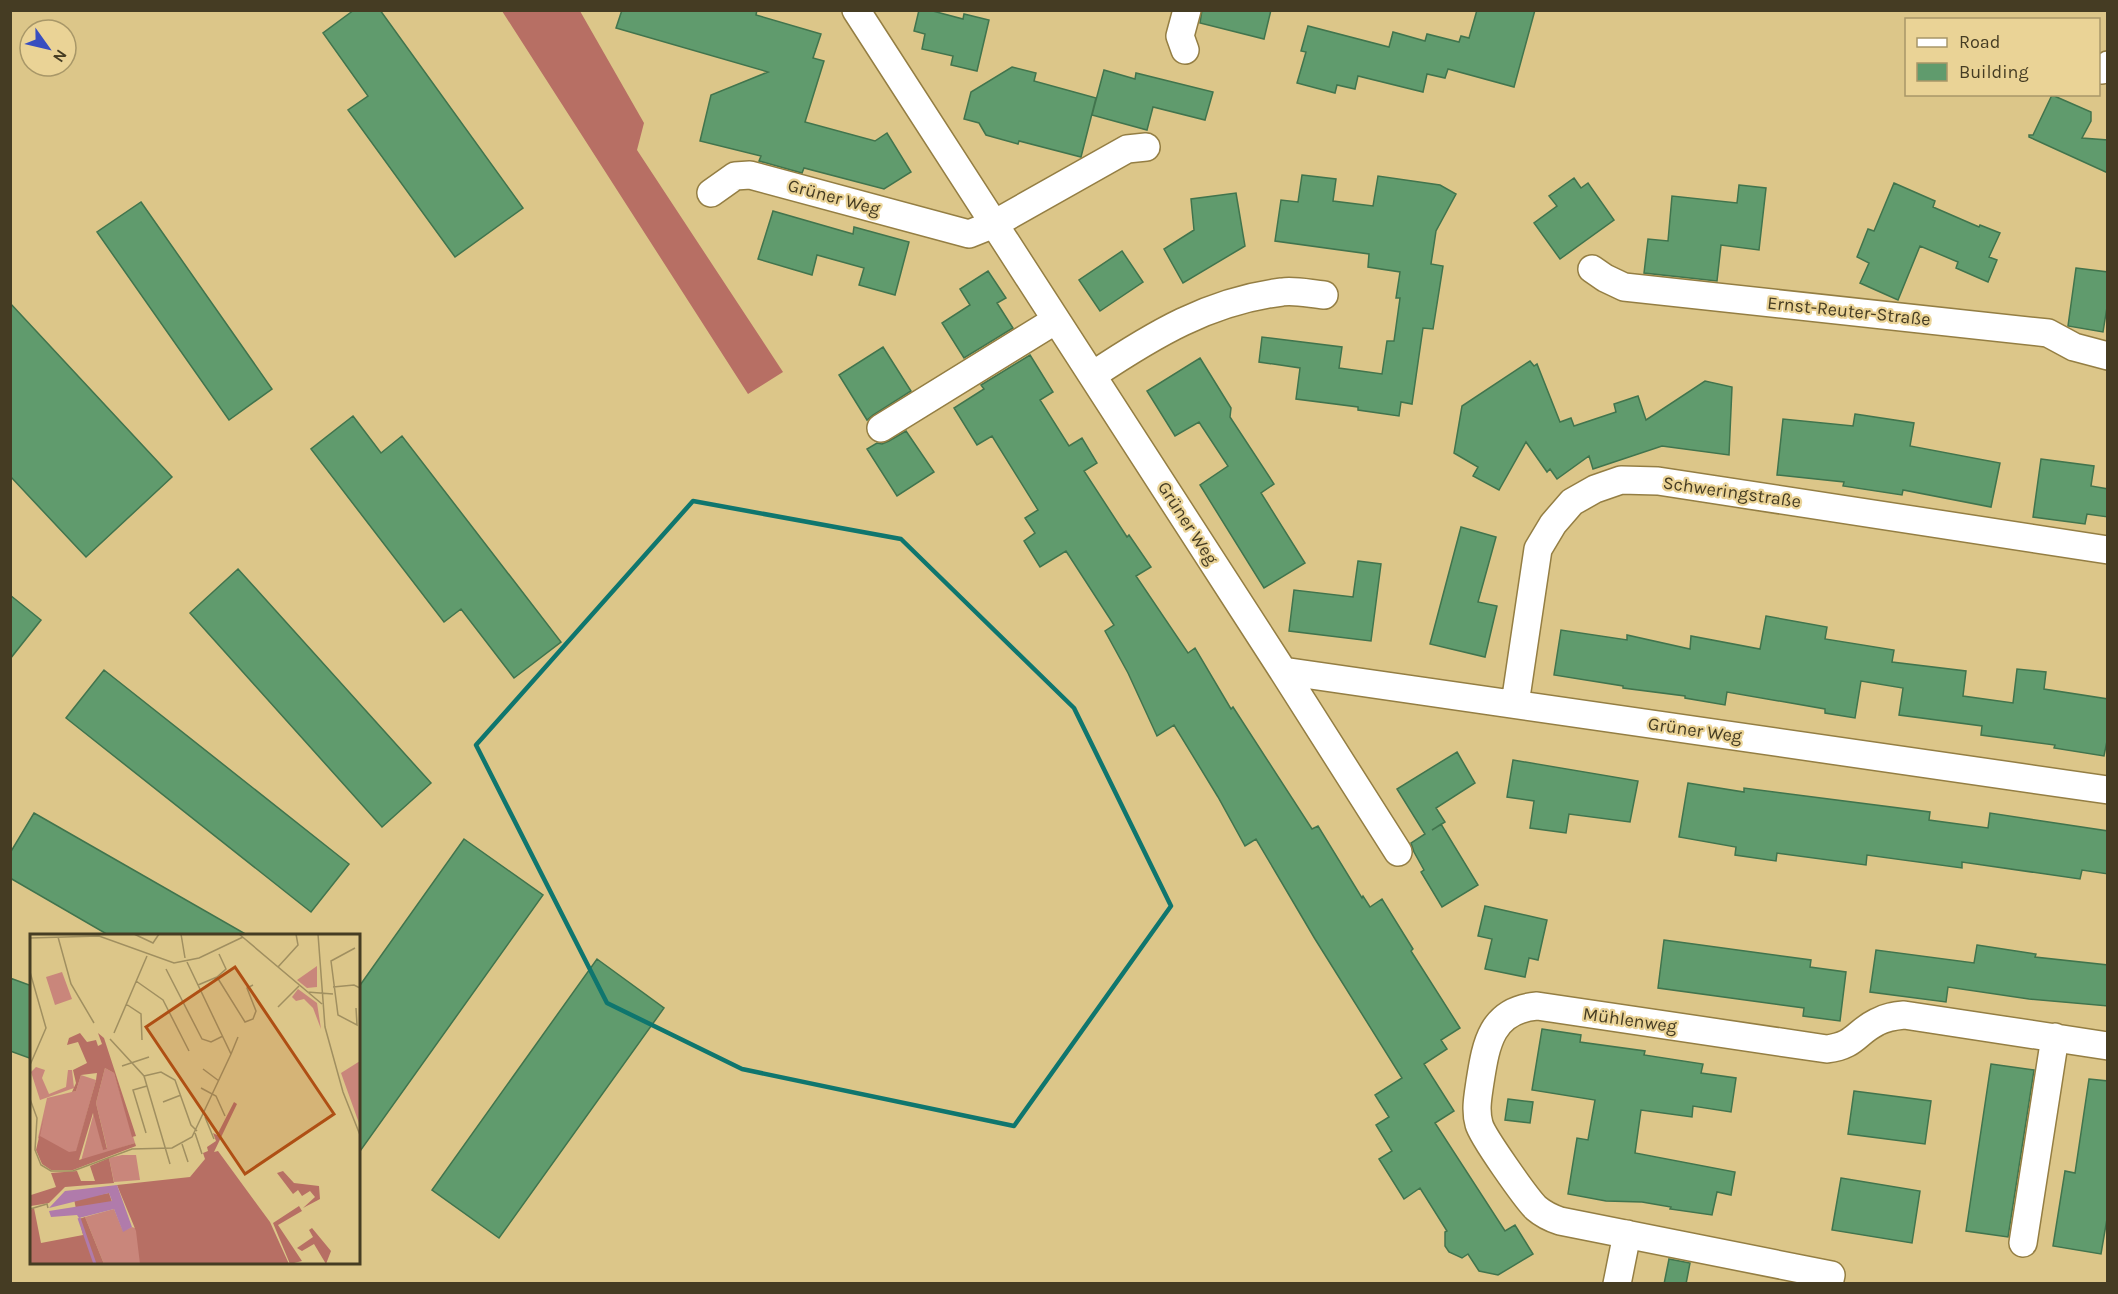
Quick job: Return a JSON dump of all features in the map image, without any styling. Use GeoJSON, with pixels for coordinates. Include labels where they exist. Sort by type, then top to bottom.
{"type":"FeatureCollection","features":[{"type":"Feature","properties":{"kind":"street","name":"Grüner Weg"},"geometry":{"type":"LineString","coordinates":[[856,10],[1398,852]]}},
{"type":"Feature","properties":{"kind":"street"},"geometry":{"type":"LineString","coordinates":[[1185,50],[1180,36],[1187,10]]}},
{"type":"Feature","properties":{"kind":"street","name":"Grüner Weg"},"geometry":{"type":"LineString","coordinates":[[711,193],[735,176],[750,175],[969,234],[994,224],[1127,149],[1146,147]]}},
{"type":"Feature","properties":{"kind":"street","name":"Ernst-Reuter-Straße"},"geometry":{"type":"LineString","coordinates":[[1592,268],[1605,278],[1624,287],[2048,333],[2074,347],[2108,356]]}},
{"type":"Feature","properties":{"kind":"street"},"geometry":{"type":"LineString","coordinates":[[1093,375],[1144,341],[1182,321],[1216,308],[1284,291],[1324,295]]}},
{"type":"Feature","properties":{"kind":"street"},"geometry":{"type":"LineString","coordinates":[[881,428],[1056,320]]}},
{"type":"Feature","properties":{"kind":"street","name":"Schweringstraße"},"geometry":{"type":"LineString","coordinates":[[1515,704],[1538,549],[1553,524],[1572,502],[1595,489],[1621,480],[1658,481],[2108,550]]}},
{"type":"Feature","properties":{"kind":"street","name":"Grüner Weg"},"geometry":{"type":"LineString","coordinates":[[1283,671],[2108,790]]}},
{"type":"Feature","properties":{"kind":"street","name":"Mühlenweg"},"geometry":{"type":"LineString","coordinates":[[1829,1284],[1831,1275],[1560,1221],[1545,1216],[1534,1207],[1486,1138],[1479,1124],[1477,1104],[1485,1051],[1491,1036],[1502,1020],[1511,1012],[1523,1007],[1537,1006],[1827,1049],[1847,1044],[1881,1020],[1904,1015],[2108,1046]]}},
{"type":"Feature","properties":{"kind":"street"},"geometry":{"type":"LineString","coordinates":[[2023,1243],[2055,1038]]}},
{"type":"Feature","properties":{"kind":"street"},"geometry":{"type":"LineString","coordinates":[[1617,1284],[1626,1234]]}},
{"type":"Feature","properties":{"kind":"highlighted area"},"geometry":{"type":"Polygon","coordinates":[[[693,501],[901,539],[1074,708],[1171,906],[1014,1126],[742,1069],[607,1003],[476,745],[693,501]]]}},
{"type":"Feature","properties":{"kind":"shaded area"},"geometry":{"type":"Polygon","coordinates":[[[502,11],[580,11],[644,123],[637,150],[783,372],[748,394],[502,11]]]}},
{"type":"Feature","properties":{"kind":"building"},"geometry":{"type":"Polygon","coordinates":[[[354,10],[380,10],[523,208],[455,257],[348,110],[368,96],[323,33],[354,10]]]}},
{"type":"Feature","properties":{"kind":"building"},"geometry":{"type":"Polygon","coordinates":[[[622,10],[757,10],[756,15],[821,34],[813,58],[824,61],[805,122],[875,141],[887,133],[911,172],[884,189],[804,168],[802,173],[759,161],[761,156],[700,141],[711,95],[768,72],[616,28],[622,10]]]}},
{"type":"Feature","properties":{"kind":"building"},"geometry":{"type":"Polygon","coordinates":[[[919,10],[929,10],[963,19],[964,14],[989,20],[977,71],[951,65],[953,56],[922,49],[925,34],[914,31],[919,10]]]}},
{"type":"Feature","properties":{"kind":"building"},"geometry":{"type":"Polygon","coordinates":[[[1202,10],[1271,10],[1264,39],[1200,23],[1202,10]]]}},
{"type":"Feature","properties":{"kind":"building"},"geometry":{"type":"Polygon","coordinates":[[[1477,10],[1535,10],[1514,87],[1448,69],[1445,78],[1427,74],[1423,92],[1358,76],[1355,89],[1337,85],[1335,93],[1297,83],[1306,52],[1301,51],[1308,26],[1389,47],[1393,32],[1425,41],[1427,34],[1459,42],[1461,36],[1469,38],[1477,10]]]}},
{"type":"Feature","properties":{"kind":"building"},"geometry":{"type":"Polygon","coordinates":[[[1012,67],[1036,73],[1034,81],[1096,98],[1081,157],[986,135],[979,123],[964,119],[971,92],[1012,67]]]}},
{"type":"Feature","properties":{"kind":"building"},"geometry":{"type":"Polygon","coordinates":[[[1104,70],[1135,79],[1136,73],[1213,92],[1205,120],[1153,107],[1147,130],[1092,115],[1104,70]]]}},
{"type":"Feature","properties":{"kind":"building"},"geometry":{"type":"Polygon","coordinates":[[[2052,96],[2091,112],[2091,121],[2082,138],[2108,140],[2108,173],[2029,137],[2033,135],[2052,96]]]}},
{"type":"Feature","properties":{"kind":"building"},"geometry":{"type":"Polygon","coordinates":[[[1302,175],[1336,179],[1333,201],[1373,206],[1378,176],[1440,185],[1456,194],[1436,231],[1431,264],[1443,266],[1433,329],[1423,328],[1412,404],[1401,402],[1399,416],[1358,410],[1358,407],[1296,399],[1300,368],[1259,362],[1262,337],[1342,347],[1339,368],[1382,374],[1387,341],[1394,341],[1400,298],[1396,298],[1400,272],[1368,267],[1369,254],[1275,241],[1281,200],[1298,202],[1302,175]]]}},
{"type":"Feature","properties":{"kind":"building"},"geometry":{"type":"Polygon","coordinates":[[[1574,178],[1581,188],[1588,183],[1614,220],[1560,259],[1534,223],[1557,206],[1549,196],[1574,178]]]}},
{"type":"Feature","properties":{"kind":"building"},"geometry":{"type":"Polygon","coordinates":[[[1894,183],[1935,201],[1933,207],[1979,227],[1980,225],[2000,233],[1989,257],[1997,260],[1988,282],[1956,268],[1958,262],[1920,246],[1898,300],[1860,283],[1869,263],[1857,257],[1868,229],[1874,231],[1894,183]]]}},
{"type":"Feature","properties":{"kind":"building"},"geometry":{"type":"Polygon","coordinates":[[[1739,185],[1766,188],[1759,250],[1721,245],[1717,281],[1644,273],[1648,239],[1668,241],[1672,196],[1737,203],[1739,185]]]}},
{"type":"Feature","properties":{"kind":"building"},"geometry":{"type":"Polygon","coordinates":[[[1236,193],[1245,246],[1183,283],[1164,249],[1194,230],[1191,199],[1236,193]]]}},
{"type":"Feature","properties":{"kind":"building"},"geometry":{"type":"Polygon","coordinates":[[[141,202],[272,389],[229,420],[97,232],[141,202]]]}},
{"type":"Feature","properties":{"kind":"building"},"geometry":{"type":"Polygon","coordinates":[[[773,211],[853,234],[854,227],[909,242],[895,295],[859,285],[864,268],[817,255],[812,275],[758,259],[773,211]]]}},
{"type":"Feature","properties":{"kind":"building"},"geometry":{"type":"Polygon","coordinates":[[[1122,251],[1143,282],[1100,311],[1079,280],[1122,251]]]}},
{"type":"Feature","properties":{"kind":"building"},"geometry":{"type":"Polygon","coordinates":[[[2076,268],[2108,272],[2108,301],[2103,332],[2068,326],[2076,268]]]}},
{"type":"Feature","properties":{"kind":"building"},"geometry":{"type":"Polygon","coordinates":[[[988,271],[1006,298],[997,303],[1013,328],[964,358],[942,323],[970,305],[960,289],[988,271]]]}},
{"type":"Feature","properties":{"kind":"building"},"geometry":{"type":"Polygon","coordinates":[[[10,303],[172,477],[86,557],[10,476],[10,303]]]}},
{"type":"Feature","properties":{"kind":"building"},"geometry":{"type":"Polygon","coordinates":[[[883,347],[911,391],[867,420],[839,375],[883,347]]]}},
{"type":"Feature","properties":{"kind":"building"},"geometry":{"type":"Polygon","coordinates":[[[1030,355],[1053,392],[1040,400],[1069,446],[1082,438],[1097,463],[1084,471],[1127,537],[1129,535],[1151,567],[1136,576],[1188,653],[1195,648],[1231,709],[1233,707],[1312,829],[1318,826],[1362,898],[1363,896],[1370,907],[1382,899],[1413,949],[1411,951],[1460,1028],[1441,1040],[1447,1049],[1424,1064],[1454,1111],[1435,1123],[1505,1231],[1515,1225],[1533,1254],[1498,1275],[1479,1271],[1468,1254],[1462,1258],[1449,1252],[1445,1246],[1445,1232],[1447,1231],[1420,1188],[1404,1199],[1379,1159],[1392,1151],[1376,1125],[1389,1117],[1375,1095],[1402,1078],[1256,839],[1245,846],[1174,725],[1157,736],[1128,673],[1105,631],[1114,625],[1066,551],[1040,567],[1024,541],[1035,533],[1025,518],[1038,510],[992,436],[977,445],[954,408],[984,389],[981,385],[1030,355]]]}},
{"type":"Feature","properties":{"kind":"building"},"geometry":{"type":"Polygon","coordinates":[[[1200,358],[1231,408],[1230,417],[1274,484],[1261,493],[1305,563],[1264,588],[1200,485],[1228,466],[1199,422],[1175,436],[1147,391],[1200,358]]]}},
{"type":"Feature","properties":{"kind":"building"},"geometry":{"type":"Polygon","coordinates":[[[1530,361],[1534,366],[1537,364],[1560,422],[1571,418],[1574,426],[1616,412],[1614,404],[1638,396],[1646,420],[1705,381],[1732,387],[1729,455],[1662,446],[1593,469],[1589,456],[1557,479],[1550,469],[1547,472],[1526,442],[1499,490],[1473,476],[1478,467],[1454,453],[1462,406],[1530,361]]]}},
{"type":"Feature","properties":{"kind":"building"},"geometry":{"type":"Polygon","coordinates":[[[1855,414],[1914,423],[1910,446],[2000,463],[1991,507],[1903,490],[1902,495],[1843,486],[1844,482],[1777,475],[1783,419],[1853,426],[1855,414]]]}},
{"type":"Feature","properties":{"kind":"building"},"geometry":{"type":"Polygon","coordinates":[[[353,416],[381,453],[402,436],[561,642],[514,678],[461,609],[444,622],[311,449],[353,416]]]}},
{"type":"Feature","properties":{"kind":"building"},"geometry":{"type":"Polygon","coordinates":[[[906,431],[934,472],[897,496],[867,449],[877,443],[882,444],[889,441],[906,431]]]}},
{"type":"Feature","properties":{"kind":"building"},"geometry":{"type":"Polygon","coordinates":[[[2041,459],[2094,466],[2091,486],[2108,489],[2108,517],[2087,514],[2085,524],[2033,517],[2041,459]]]}},
{"type":"Feature","properties":{"kind":"building"},"geometry":{"type":"Polygon","coordinates":[[[1461,527],[1496,537],[1478,602],[1497,606],[1485,657],[1430,644],[1461,527]]]}},
{"type":"Feature","properties":{"kind":"building"},"geometry":{"type":"Polygon","coordinates":[[[1358,561],[1381,564],[1371,641],[1289,631],[1294,590],[1353,597],[1358,561]]]}},
{"type":"Feature","properties":{"kind":"building"},"geometry":{"type":"Polygon","coordinates":[[[238,569],[431,783],[382,827],[190,613],[238,569]]]}},
{"type":"Feature","properties":{"kind":"building"},"geometry":{"type":"Polygon","coordinates":[[[10,595],[41,620],[10,659],[10,595]]]}},
{"type":"Feature","properties":{"kind":"building"},"geometry":{"type":"Polygon","coordinates":[[[1766,616],[1827,627],[1825,639],[1894,650],[1892,662],[1966,671],[1963,696],[2013,703],[2017,669],[2046,672],[2044,689],[2108,699],[2108,736],[2104,756],[2054,748],[2055,745],[1981,735],[1982,726],[1899,715],[1903,688],[1861,681],[1855,718],[1825,713],[1825,709],[1727,692],[1725,705],[1685,698],[1685,696],[1623,688],[1623,686],[1554,675],[1561,630],[1627,640],[1627,635],[1690,649],[1691,636],[1760,649],[1766,616]]]}},
{"type":"Feature","properties":{"kind":"building"},"geometry":{"type":"Polygon","coordinates":[[[104,670],[349,864],[311,912],[66,718],[104,670]]]}},
{"type":"Feature","properties":{"kind":"building"},"geometry":{"type":"Polygon","coordinates":[[[1457,752],[1475,783],[1436,808],[1445,822],[1441,824],[1478,885],[1442,907],[1421,872],[1424,870],[1411,843],[1425,834],[1397,789],[1457,752]]]}},
{"type":"Feature","properties":{"kind":"building"},"geometry":{"type":"Polygon","coordinates":[[[1513,760],[1638,781],[1630,822],[1569,814],[1566,833],[1530,828],[1534,801],[1507,797],[1513,760]]]}},
{"type":"Feature","properties":{"kind":"building"},"geometry":{"type":"Polygon","coordinates":[[[1688,783],[1744,792],[1744,788],[1930,812],[1929,820],[1988,828],[1990,813],[2108,831],[2108,874],[2082,870],[2080,879],[1962,862],[1962,868],[1867,855],[1866,865],[1777,853],[1776,861],[1735,855],[1736,847],[1679,837],[1688,783]]]}},
{"type":"Feature","properties":{"kind":"building"},"geometry":{"type":"Polygon","coordinates":[[[34,813],[246,934],[107,934],[10,878],[10,853],[34,813]]]}},
{"type":"Feature","properties":{"kind":"building"},"geometry":{"type":"Polygon","coordinates":[[[464,839],[543,895],[360,1151],[360,985],[464,839]]]}},
{"type":"Feature","properties":{"kind":"building"},"geometry":{"type":"Polygon","coordinates":[[[1485,906],[1547,920],[1538,960],[1529,958],[1525,977],[1485,969],[1492,939],[1478,936],[1485,906]]]}},
{"type":"Feature","properties":{"kind":"building"},"geometry":{"type":"Polygon","coordinates":[[[1664,940],[1811,960],[1810,967],[1846,972],[1840,1021],[1803,1016],[1804,1008],[1658,988],[1664,940]]]}},
{"type":"Feature","properties":{"kind":"building"},"geometry":{"type":"Polygon","coordinates":[[[1977,945],[2036,954],[2035,957],[2108,965],[2108,1006],[2029,999],[1948,987],[1946,1002],[1870,992],[1876,950],[1974,963],[1977,945]]]}},
{"type":"Feature","properties":{"kind":"building"},"geometry":{"type":"Polygon","coordinates":[[[597,959],[664,1008],[499,1238],[432,1190],[597,959]]]}},
{"type":"Feature","properties":{"kind":"building"},"geometry":{"type":"Polygon","coordinates":[[[10,978],[30,985],[30,1058],[10,1051],[10,978]]]}},
{"type":"Feature","properties":{"kind":"building"},"geometry":{"type":"Polygon","coordinates":[[[1542,1029],[1581,1035],[1580,1042],[1645,1051],[1644,1055],[1703,1064],[1701,1073],[1736,1078],[1731,1112],[1693,1106],[1692,1117],[1641,1110],[1635,1153],[1735,1172],[1731,1195],[1717,1192],[1712,1215],[1642,1202],[1606,1201],[1568,1194],[1577,1138],[1588,1140],[1595,1100],[1532,1090],[1542,1029]]]}},
{"type":"Feature","properties":{"kind":"building"},"geometry":{"type":"Polygon","coordinates":[[[1991,1064],[2034,1070],[2008,1237],[1966,1231],[1991,1064]]]}},
{"type":"Feature","properties":{"kind":"building"},"geometry":{"type":"Polygon","coordinates":[[[2089,1079],[2108,1081],[2108,1213],[2101,1254],[2053,1246],[2065,1171],[2075,1173],[2089,1079]]]}},
{"type":"Feature","properties":{"kind":"building"},"geometry":{"type":"Polygon","coordinates":[[[1854,1091],[1931,1101],[1925,1144],[1848,1134],[1854,1091]]]}},
{"type":"Feature","properties":{"kind":"building"},"geometry":{"type":"Polygon","coordinates":[[[1508,1099],[1533,1102],[1530,1123],[1505,1120],[1508,1099]]]}},
{"type":"Feature","properties":{"kind":"building"},"geometry":{"type":"Polygon","coordinates":[[[1841,1178],[1920,1191],[1912,1243],[1832,1230],[1841,1178]]]}},
{"type":"Feature","properties":{"kind":"building"},"geometry":{"type":"Polygon","coordinates":[[[1669,1259],[1690,1263],[1686,1284],[1664,1284],[1669,1259]]]}}]}
